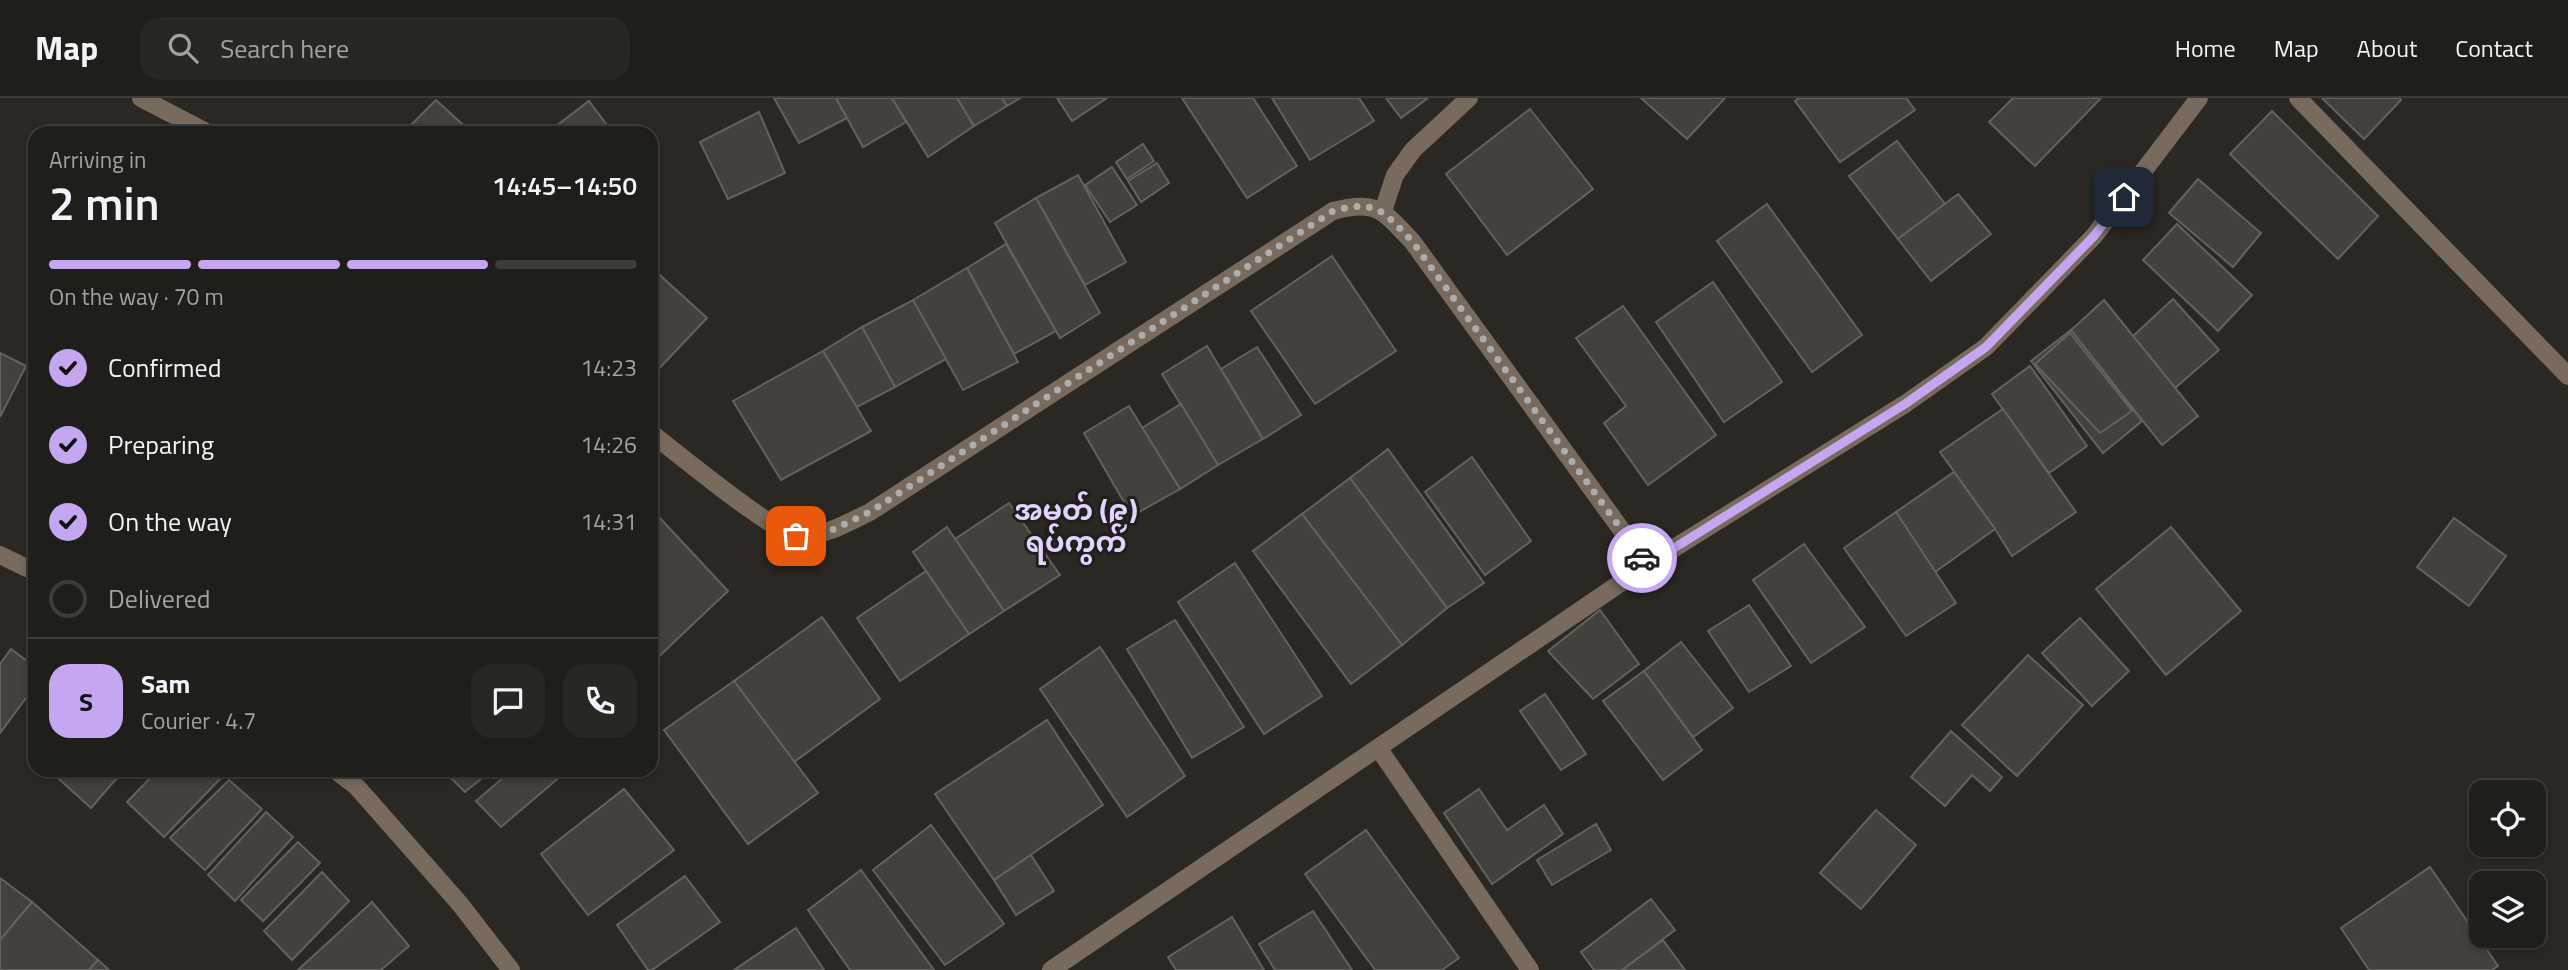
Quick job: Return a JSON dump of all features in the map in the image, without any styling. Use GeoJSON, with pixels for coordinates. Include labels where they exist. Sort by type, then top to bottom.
{"type":"FeatureCollection","features":[{"type":"Feature","properties":{"kind":"street"},"geometry":{"type":"LineString","coordinates":[[141,98],[195,126]]}},
{"type":"Feature","properties":{"kind":"street"},"geometry":{"type":"LineString","coordinates":[[1383,211],[1395,175],[1413,150],[1469,98]]}},
{"type":"Feature","properties":{"kind":"street"},"geometry":{"type":"LineString","coordinates":[[1051,970],[1647,565],[1905,404],[1986,347],[2094,236],[2199,98]]}},
{"type":"Feature","properties":{"kind":"street"},"geometry":{"type":"LineString","coordinates":[[2298,98],[2568,376]]}},
{"type":"Feature","properties":{"kind":"street"},"geometry":{"type":"LineString","coordinates":[[658,438],[768,522],[796,536],[828,532],[870,512],[1333,211],[1355,205],[1383,211],[1412,241],[1647,565]]}},
{"type":"Feature","properties":{"kind":"street"},"geometry":{"type":"LineString","coordinates":[[0,555],[28,569]]}},
{"type":"Feature","properties":{"kind":"street"},"geometry":{"type":"LineString","coordinates":[[1379,749],[1530,970]]}},
{"type":"Feature","properties":{"kind":"street"},"geometry":{"type":"LineString","coordinates":[[344,777],[357,787],[460,904],[512,970]]}},
{"type":"Feature","properties":{"kind":"building"},"geometry":{"type":"Polygon","coordinates":[[[774,98],[836,98],[847,118],[799,143],[774,98]]]}},
{"type":"Feature","properties":{"kind":"building"},"geometry":{"type":"Polygon","coordinates":[[[836,98],[892,98],[906,122],[863,147],[836,98]]]}},
{"type":"Feature","properties":{"kind":"building"},"geometry":{"type":"Polygon","coordinates":[[[892,98],[957,98],[974,126],[928,157],[892,98]]]}},
{"type":"Feature","properties":{"kind":"building"},"geometry":{"type":"Polygon","coordinates":[[[957,98],[1002,98],[1007,106],[974,126],[957,98]]]}},
{"type":"Feature","properties":{"kind":"building"},"geometry":{"type":"Polygon","coordinates":[[[1002,98],[1020,98],[1007,106],[1002,98]]]}},
{"type":"Feature","properties":{"kind":"building"},"geometry":{"type":"Polygon","coordinates":[[[1057,98],[1107,98],[1072,121],[1057,98]]]}},
{"type":"Feature","properties":{"kind":"building"},"geometry":{"type":"Polygon","coordinates":[[[1182,98],[1253,98],[1297,166],[1247,198],[1182,98]]]}},
{"type":"Feature","properties":{"kind":"building"},"geometry":{"type":"Polygon","coordinates":[[[1272,98],[1359,98],[1374,121],[1310,160],[1272,98]]]}},
{"type":"Feature","properties":{"kind":"building"},"geometry":{"type":"Polygon","coordinates":[[[1386,98],[1428,98],[1401,118],[1386,98]]]}},
{"type":"Feature","properties":{"kind":"building"},"geometry":{"type":"Polygon","coordinates":[[[1641,98],[1725,98],[1687,139],[1641,98]]]}},
{"type":"Feature","properties":{"kind":"building"},"geometry":{"type":"Polygon","coordinates":[[[1799,98],[1906,98],[1915,110],[1840,162],[1795,101],[1799,98]]]}},
{"type":"Feature","properties":{"kind":"building"},"geometry":{"type":"Polygon","coordinates":[[[2013,98],[2101,98],[2035,166],[1989,122],[2013,98]]]}},
{"type":"Feature","properties":{"kind":"building"},"geometry":{"type":"Polygon","coordinates":[[[2322,98],[2399,98],[2401,100],[2364,139],[2322,98]]]}},
{"type":"Feature","properties":{"kind":"building"},"geometry":{"type":"Polygon","coordinates":[[[436,100],[464,126],[410,126],[436,100]]]}},
{"type":"Feature","properties":{"kind":"building"},"geometry":{"type":"Polygon","coordinates":[[[589,101],[607,125],[606,126],[556,126],[589,101]]]}},
{"type":"Feature","properties":{"kind":"building"},"geometry":{"type":"Polygon","coordinates":[[[1530,109],[1593,189],[1507,255],[1446,174],[1530,109]]]}},
{"type":"Feature","properties":{"kind":"building"},"geometry":{"type":"Polygon","coordinates":[[[2272,111],[2378,216],[2338,259],[2230,154],[2272,111]]]}},
{"type":"Feature","properties":{"kind":"building"},"geometry":{"type":"Polygon","coordinates":[[[759,112],[785,173],[728,199],[700,142],[759,112]]]}},
{"type":"Feature","properties":{"kind":"building"},"geometry":{"type":"Polygon","coordinates":[[[1897,141],[1945,204],[1898,239],[1849,176],[1897,141]]]}},
{"type":"Feature","properties":{"kind":"building"},"geometry":{"type":"Polygon","coordinates":[[[1143,144],[1154,161],[1127,179],[1116,162],[1143,144]]]}},
{"type":"Feature","properties":{"kind":"building"},"geometry":{"type":"Polygon","coordinates":[[[1157,163],[1169,183],[1141,202],[1128,181],[1157,163]]]}},
{"type":"Feature","properties":{"kind":"building"},"geometry":{"type":"Polygon","coordinates":[[[1112,167],[1137,205],[1110,222],[1085,185],[1112,167]]]}},
{"type":"Feature","properties":{"kind":"building"},"geometry":{"type":"Polygon","coordinates":[[[1078,175],[1126,262],[1085,285],[1036,198],[1078,175]]]}},
{"type":"Feature","properties":{"kind":"building"},"geometry":{"type":"Polygon","coordinates":[[[2198,179],[2261,233],[2233,267],[2169,213],[2198,179]]]}},
{"type":"Feature","properties":{"kind":"building"},"geometry":{"type":"Polygon","coordinates":[[[1958,194],[1991,234],[1931,281],[1898,239],[1958,194]]]}},
{"type":"Feature","properties":{"kind":"building"},"geometry":{"type":"Polygon","coordinates":[[[1036,198],[1100,313],[1060,338],[995,223],[1036,198]]]}},
{"type":"Feature","properties":{"kind":"building"},"geometry":{"type":"Polygon","coordinates":[[[1767,204],[1862,335],[1812,372],[1717,241],[1767,204]]]}},
{"type":"Feature","properties":{"kind":"building"},"geometry":{"type":"Polygon","coordinates":[[[2177,224],[2252,295],[2218,331],[2143,260],[2177,224]]]}},
{"type":"Feature","properties":{"kind":"building"},"geometry":{"type":"Polygon","coordinates":[[[1006,244],[1056,331],[1014,354],[967,268],[1006,244]]]}},
{"type":"Feature","properties":{"kind":"building"},"geometry":{"type":"Polygon","coordinates":[[[1332,256],[1396,351],[1315,404],[1251,311],[1332,256]]]}},
{"type":"Feature","properties":{"kind":"building"},"geometry":{"type":"Polygon","coordinates":[[[967,268],[1018,362],[963,390],[913,300],[967,268]]]}},
{"type":"Feature","properties":{"kind":"building"},"geometry":{"type":"Polygon","coordinates":[[[658,273],[707,318],[658,370],[658,273]]]}},
{"type":"Feature","properties":{"kind":"building"},"geometry":{"type":"Polygon","coordinates":[[[1713,282],[1782,382],[1724,422],[1656,322],[1713,282]]]}},
{"type":"Feature","properties":{"kind":"building"},"geometry":{"type":"Polygon","coordinates":[[[2173,299],[2219,350],[2175,388],[2133,336],[2173,299]]]}},
{"type":"Feature","properties":{"kind":"building"},"geometry":{"type":"Polygon","coordinates":[[[913,300],[946,359],[895,387],[862,327],[913,300]]]}},
{"type":"Feature","properties":{"kind":"building"},"geometry":{"type":"Polygon","coordinates":[[[2104,300],[2198,416],[2162,445],[2071,330],[2104,300]]]}},
{"type":"Feature","properties":{"kind":"building"},"geometry":{"type":"Polygon","coordinates":[[[1623,306],[1716,435],[1648,485],[1604,423],[1626,406],[1576,338],[1623,306]]]}},
{"type":"Feature","properties":{"kind":"building"},"geometry":{"type":"Polygon","coordinates":[[[862,327],[895,387],[857,407],[823,351],[862,327]]]}},
{"type":"Feature","properties":{"kind":"building"},"geometry":{"type":"Polygon","coordinates":[[[2071,330],[2142,421],[2103,453],[2031,361],[2071,330]]]}},
{"type":"Feature","properties":{"kind":"building"},"geometry":{"type":"Polygon","coordinates":[[[2070,333],[2132,411],[2100,433],[2035,364],[2070,333]]]}},
{"type":"Feature","properties":{"kind":"building"},"geometry":{"type":"Polygon","coordinates":[[[1207,346],[1263,439],[1218,465],[1162,374],[1207,346]]]}},
{"type":"Feature","properties":{"kind":"building"},"geometry":{"type":"Polygon","coordinates":[[[1257,347],[1301,415],[1263,439],[1221,369],[1257,347]]]}},
{"type":"Feature","properties":{"kind":"building"},"geometry":{"type":"Polygon","coordinates":[[[823,351],[871,431],[781,480],[733,401],[823,351]]]}},
{"type":"Feature","properties":{"kind":"building"},"geometry":{"type":"Polygon","coordinates":[[[0,353],[26,366],[0,417],[0,353]]]}},
{"type":"Feature","properties":{"kind":"building"},"geometry":{"type":"Polygon","coordinates":[[[2030,366],[2087,446],[2049,473],[1992,394],[2030,366]]]}},
{"type":"Feature","properties":{"kind":"building"},"geometry":{"type":"Polygon","coordinates":[[[1181,404],[1218,465],[1180,489],[1142,428],[1181,404]]]}},
{"type":"Feature","properties":{"kind":"building"},"geometry":{"type":"Polygon","coordinates":[[[1129,406],[1180,489],[1132,516],[1084,433],[1129,406]]]}},
{"type":"Feature","properties":{"kind":"building"},"geometry":{"type":"Polygon","coordinates":[[[2003,409],[2076,512],[2012,556],[1940,452],[2003,409]]]}},
{"type":"Feature","properties":{"kind":"building"},"geometry":{"type":"Polygon","coordinates":[[[1388,449],[1484,583],[1447,608],[1350,478],[1388,449]]]}},
{"type":"Feature","properties":{"kind":"building"},"geometry":{"type":"Polygon","coordinates":[[[1472,457],[1531,541],[1485,575],[1425,492],[1472,457]]]}},
{"type":"Feature","properties":{"kind":"building"},"geometry":{"type":"Polygon","coordinates":[[[1954,472],[1995,529],[1935,572],[1896,512],[1954,472]]]}},
{"type":"Feature","properties":{"kind":"building"},"geometry":{"type":"Polygon","coordinates":[[[1350,478],[1447,608],[1402,645],[1302,514],[1350,478]]]}},
{"type":"Feature","properties":{"kind":"building"},"geometry":{"type":"Polygon","coordinates":[[[1009,503],[1060,575],[1004,611],[955,539],[1009,503]]]}},
{"type":"Feature","properties":{"kind":"building"},"geometry":{"type":"Polygon","coordinates":[[[1896,512],[1956,603],[1906,636],[1844,548],[1896,512]]]}},
{"type":"Feature","properties":{"kind":"building"},"geometry":{"type":"Polygon","coordinates":[[[1302,514],[1402,645],[1351,684],[1253,551],[1302,514]]]}},
{"type":"Feature","properties":{"kind":"building"},"geometry":{"type":"Polygon","coordinates":[[[658,516],[728,591],[658,657],[658,516]]]}},
{"type":"Feature","properties":{"kind":"building"},"geometry":{"type":"Polygon","coordinates":[[[2454,518],[2506,556],[2469,606],[2417,567],[2454,518]]]}},
{"type":"Feature","properties":{"kind":"building"},"geometry":{"type":"Polygon","coordinates":[[[947,527],[1004,611],[969,634],[913,552],[947,527]]]}},
{"type":"Feature","properties":{"kind":"building"},"geometry":{"type":"Polygon","coordinates":[[[2171,527],[2241,611],[2166,675],[2096,589],[2171,527]]]}},
{"type":"Feature","properties":{"kind":"building"},"geometry":{"type":"Polygon","coordinates":[[[1804,544],[1865,627],[1811,663],[1753,580],[1804,544]]]}},
{"type":"Feature","properties":{"kind":"building"},"geometry":{"type":"Polygon","coordinates":[[[1235,563],[1322,696],[1264,734],[1178,602],[1235,563]]]}},
{"type":"Feature","properties":{"kind":"building"},"geometry":{"type":"Polygon","coordinates":[[[926,571],[969,634],[900,681],[857,618],[926,571]]]}},
{"type":"Feature","properties":{"kind":"building"},"geometry":{"type":"Polygon","coordinates":[[[1749,605],[1791,666],[1749,692],[1708,631],[1749,605]]]}},
{"type":"Feature","properties":{"kind":"building"},"geometry":{"type":"Polygon","coordinates":[[[1600,610],[1639,664],[1593,699],[1548,651],[1600,610]]]}},
{"type":"Feature","properties":{"kind":"building"},"geometry":{"type":"Polygon","coordinates":[[[822,617],[880,699],[794,762],[734,681],[822,617]]]}},
{"type":"Feature","properties":{"kind":"building"},"geometry":{"type":"Polygon","coordinates":[[[2080,618],[2129,671],[2092,706],[2042,653],[2080,618]]]}},
{"type":"Feature","properties":{"kind":"building"},"geometry":{"type":"Polygon","coordinates":[[[1175,620],[1244,727],[1192,758],[1127,649],[1175,620]]]}},
{"type":"Feature","properties":{"kind":"building"},"geometry":{"type":"Polygon","coordinates":[[[1681,642],[1733,708],[1693,737],[1644,671],[1681,642]]]}},
{"type":"Feature","properties":{"kind":"building"},"geometry":{"type":"Polygon","coordinates":[[[1100,647],[1185,776],[1127,817],[1040,689],[1100,647]]]}},
{"type":"Feature","properties":{"kind":"building"},"geometry":{"type":"Polygon","coordinates":[[[11,649],[28,662],[28,695],[0,733],[0,664],[11,649]]]}},
{"type":"Feature","properties":{"kind":"building"},"geometry":{"type":"Polygon","coordinates":[[[2028,655],[2083,705],[2017,776],[1962,725],[2028,655]]]}},
{"type":"Feature","properties":{"kind":"building"},"geometry":{"type":"Polygon","coordinates":[[[1644,671],[1702,750],[1663,780],[1603,701],[1644,671]]]}},
{"type":"Feature","properties":{"kind":"building"},"geometry":{"type":"Polygon","coordinates":[[[734,681],[818,793],[748,844],[664,730],[734,681]]]}},
{"type":"Feature","properties":{"kind":"building"},"geometry":{"type":"Polygon","coordinates":[[[1545,694],[1586,754],[1561,770],[1520,711],[1545,694]]]}},
{"type":"Feature","properties":{"kind":"building"},"geometry":{"type":"Polygon","coordinates":[[[1047,720],[1103,805],[994,880],[935,794],[1047,720]]]}},
{"type":"Feature","properties":{"kind":"building"},"geometry":{"type":"Polygon","coordinates":[[[1951,731],[2002,777],[1990,791],[1972,775],[1945,806],[1911,777],[1951,731]]]}},
{"type":"Feature","properties":{"kind":"building"},"geometry":{"type":"Polygon","coordinates":[[[57,777],[118,777],[91,808],[57,777]]]}},
{"type":"Feature","properties":{"kind":"building"},"geometry":{"type":"Polygon","coordinates":[[[151,777],[220,779],[164,837],[127,802],[151,777]]]}},
{"type":"Feature","properties":{"kind":"building"},"geometry":{"type":"Polygon","coordinates":[[[450,777],[483,777],[465,792],[450,777]]]}},
{"type":"Feature","properties":{"kind":"building"},"geometry":{"type":"Polygon","coordinates":[[[504,777],[560,777],[501,827],[476,801],[504,777]]]}},
{"type":"Feature","properties":{"kind":"building"},"geometry":{"type":"Polygon","coordinates":[[[229,780],[262,809],[205,870],[170,838],[229,780]]]}},
{"type":"Feature","properties":{"kind":"building"},"geometry":{"type":"Polygon","coordinates":[[[624,789],[674,850],[588,915],[541,854],[624,789]]]}},
{"type":"Feature","properties":{"kind":"building"},"geometry":{"type":"Polygon","coordinates":[[[1479,789],[1507,830],[1544,805],[1563,834],[1492,884],[1444,813],[1479,789]]]}},
{"type":"Feature","properties":{"kind":"building"},"geometry":{"type":"Polygon","coordinates":[[[1876,810],[1916,845],[1861,909],[1820,873],[1876,810]]]}},
{"type":"Feature","properties":{"kind":"building"},"geometry":{"type":"Polygon","coordinates":[[[266,812],[293,837],[235,901],[208,875],[266,812]]]}},
{"type":"Feature","properties":{"kind":"building"},"geometry":{"type":"Polygon","coordinates":[[[1596,824],[1611,850],[1552,885],[1537,860],[1596,824]]]}},
{"type":"Feature","properties":{"kind":"building"},"geometry":{"type":"Polygon","coordinates":[[[931,825],[1004,924],[945,965],[873,870],[931,825]]]}},
{"type":"Feature","properties":{"kind":"building"},"geometry":{"type":"Polygon","coordinates":[[[1366,830],[1459,958],[1442,970],[1375,970],[1305,874],[1366,830]]]}},
{"type":"Feature","properties":{"kind":"building"},"geometry":{"type":"Polygon","coordinates":[[[298,842],[320,863],[263,921],[241,900],[298,842]]]}},
{"type":"Feature","properties":{"kind":"building"},"geometry":{"type":"Polygon","coordinates":[[[1031,855],[1054,891],[1016,915],[994,880],[1031,855]]]}},
{"type":"Feature","properties":{"kind":"building"},"geometry":{"type":"Polygon","coordinates":[[[2430,867],[2469,924],[2469,948],[2486,948],[2498,966],[2492,970],[2369,970],[2341,928],[2430,867]]]}},
{"type":"Feature","properties":{"kind":"building"},"geometry":{"type":"Polygon","coordinates":[[[861,870],[934,970],[850,970],[808,910],[861,870]]]}},
{"type":"Feature","properties":{"kind":"building"},"geometry":{"type":"Polygon","coordinates":[[[322,872],[349,901],[292,960],[264,931],[322,872]]]}},
{"type":"Feature","properties":{"kind":"building"},"geometry":{"type":"Polygon","coordinates":[[[685,876],[720,922],[652,970],[648,970],[617,925],[685,876]]]}},
{"type":"Feature","properties":{"kind":"building"},"geometry":{"type":"Polygon","coordinates":[[[0,878],[32,902],[0,940],[0,878]]]}},
{"type":"Feature","properties":{"kind":"building"},"geometry":{"type":"Polygon","coordinates":[[[1651,899],[1675,930],[1622,970],[1594,970],[1581,952],[1651,899]]]}},
{"type":"Feature","properties":{"kind":"building"},"geometry":{"type":"Polygon","coordinates":[[[32,902],[98,960],[89,970],[0,970],[0,940],[32,902]]]}},
{"type":"Feature","properties":{"kind":"building"},"geometry":{"type":"Polygon","coordinates":[[[372,902],[409,946],[381,970],[298,970],[372,902]]]}},
{"type":"Feature","properties":{"kind":"building"},"geometry":{"type":"Polygon","coordinates":[[[1313,911],[1352,970],[1275,970],[1259,944],[1313,911]]]}},
{"type":"Feature","properties":{"kind":"building"},"geometry":{"type":"Polygon","coordinates":[[[1232,917],[1264,970],[1176,970],[1168,957],[1232,917]]]}},
{"type":"Feature","properties":{"kind":"building"},"geometry":{"type":"Polygon","coordinates":[[[796,928],[824,970],[734,970],[796,928]]]}},
{"type":"Feature","properties":{"kind":"building"},"geometry":{"type":"Polygon","coordinates":[[[1663,940],[1685,970],[1622,970],[1663,940]]]}},
{"type":"Feature","properties":{"kind":"building"},"geometry":{"type":"Polygon","coordinates":[[[98,960],[109,970],[89,970],[98,960]]]}},
{"type":"Feature","properties":{"kind":"way so far"},"geometry":{"type":"LineString","coordinates":[[796,536],[828,532],[870,512],[1333,211],[1355,205],[1383,211],[1412,241],[1642,558]]}},
{"type":"Feature","properties":{"kind":"district","name":"အမှတ် (၉) ရပ်ကွက်"},"geometry":{"type":"Point","coordinates":[1076,526]}},
{"type":"Feature","properties":{"kind":"route"},"geometry":{"type":"LineString","coordinates":[[1642,558],[1647,565],[1905,404],[1986,347],[2094,236],[2124,197]]}}]}
